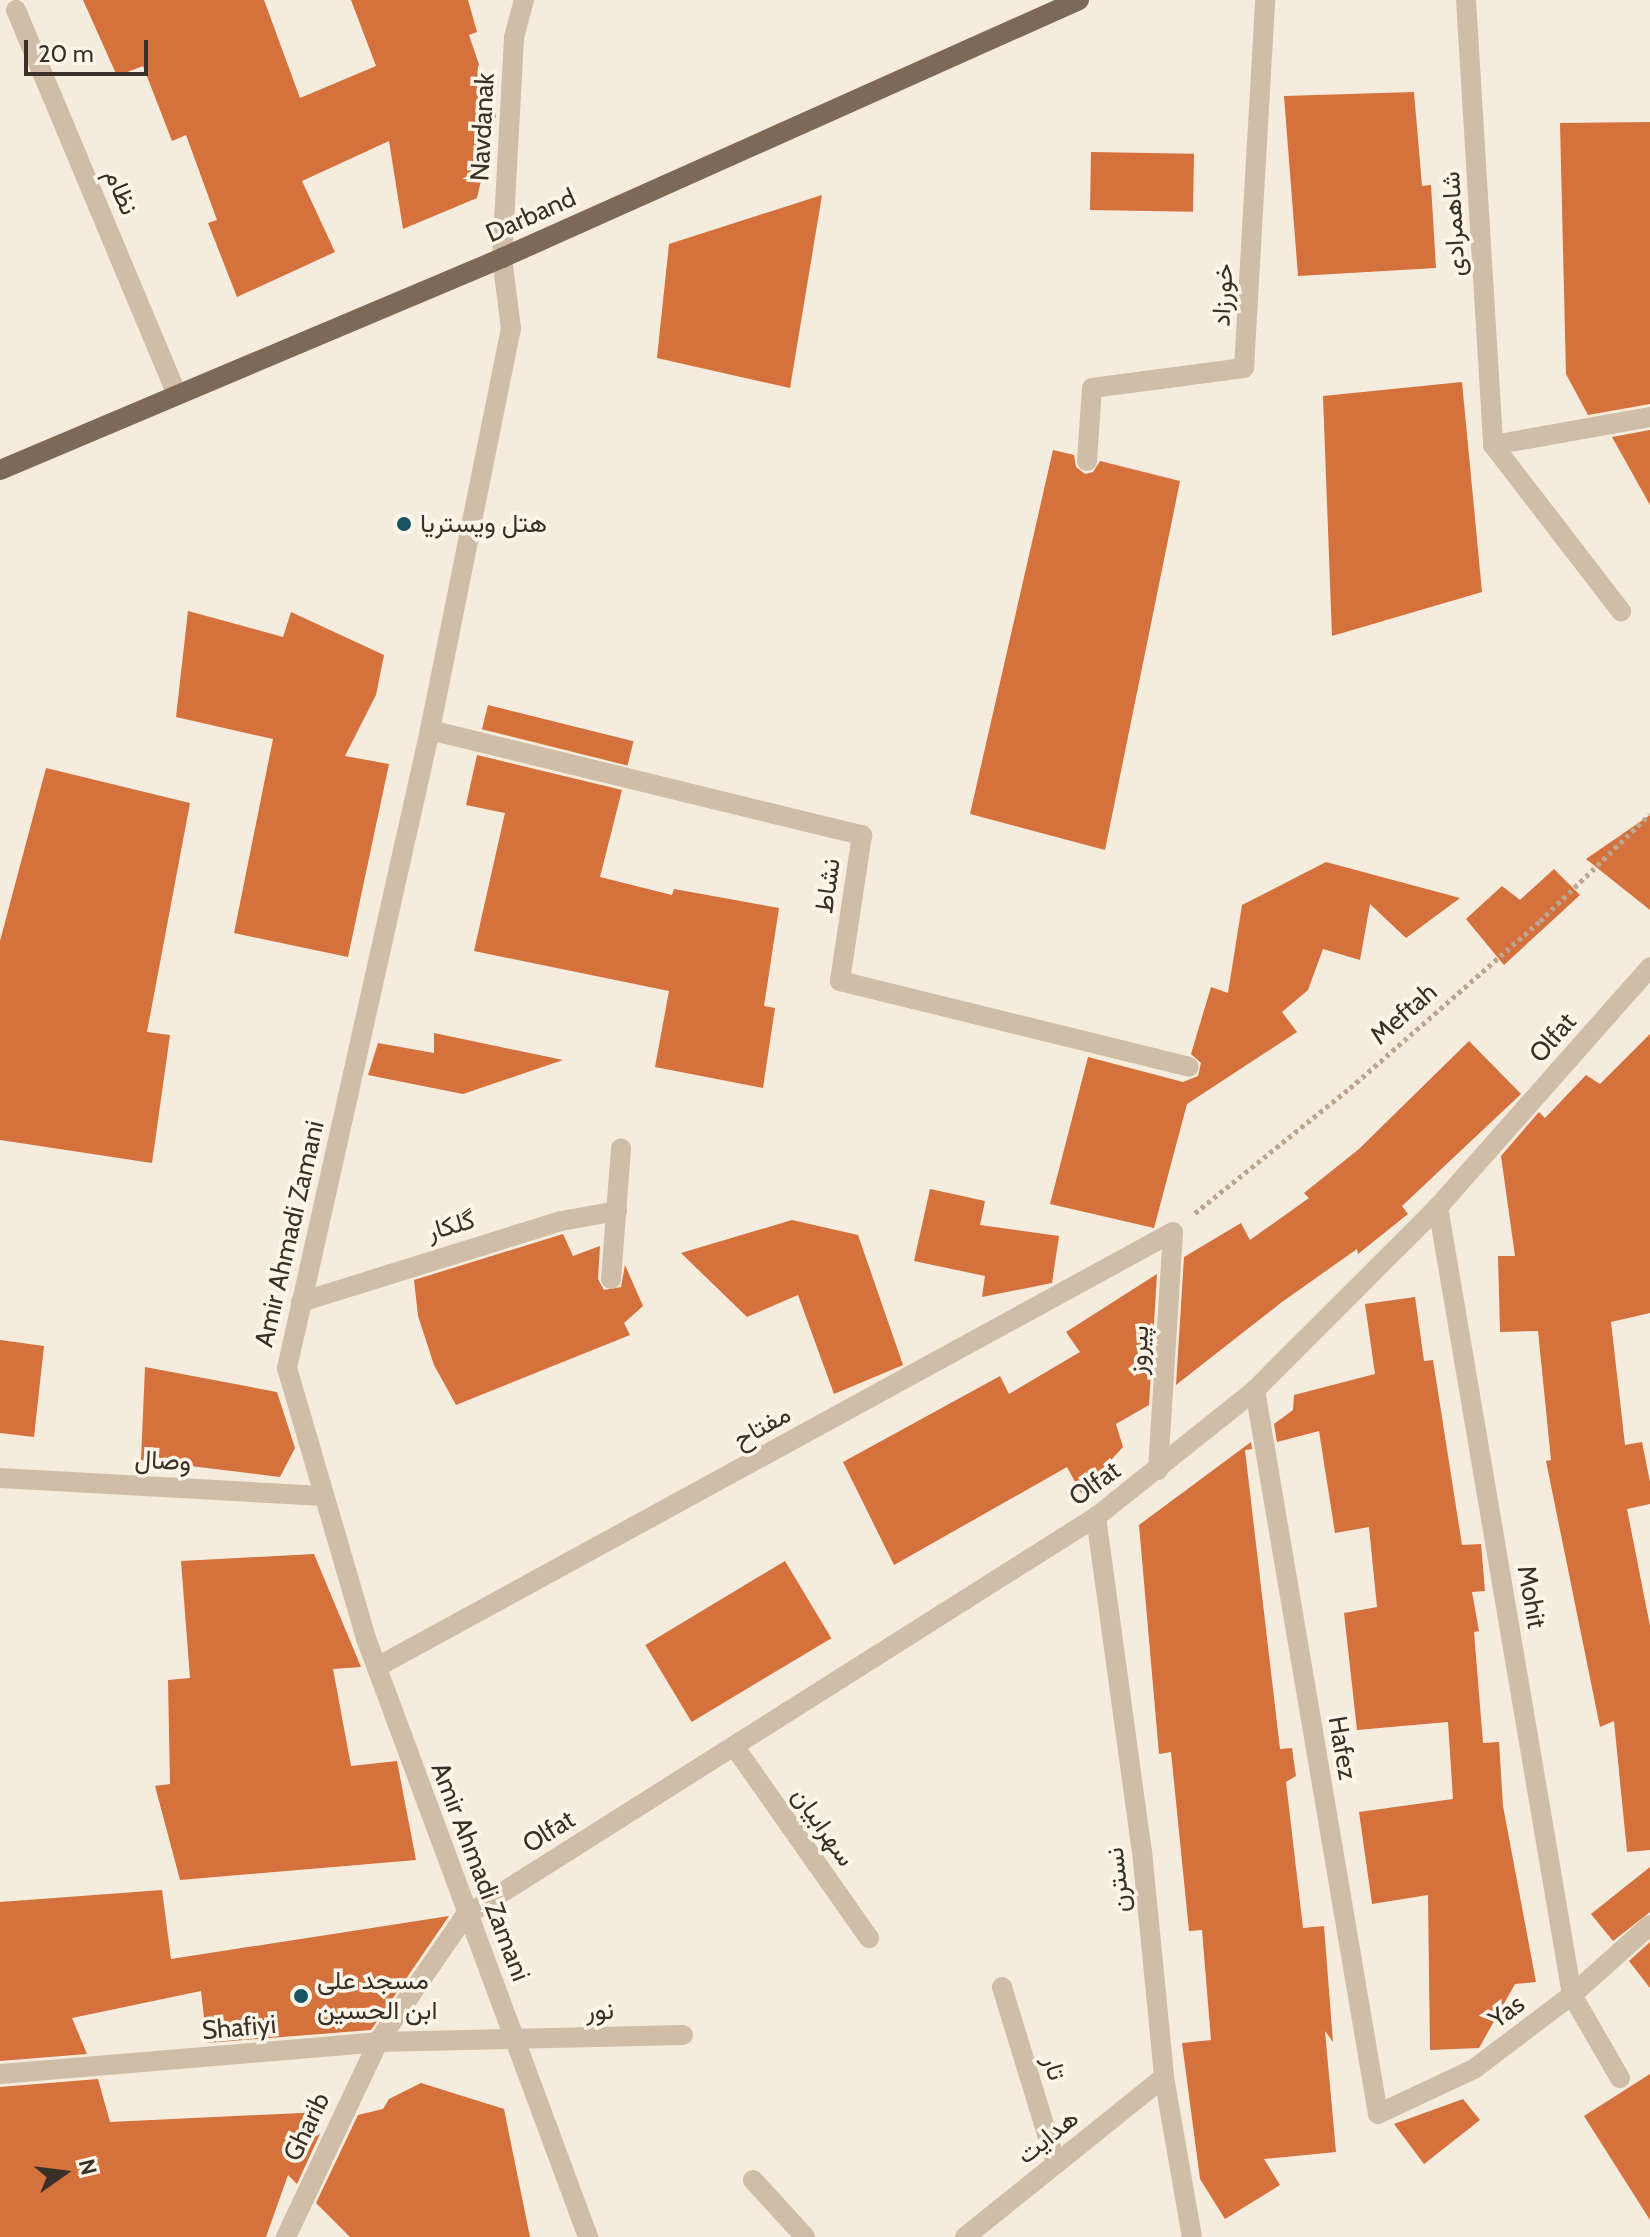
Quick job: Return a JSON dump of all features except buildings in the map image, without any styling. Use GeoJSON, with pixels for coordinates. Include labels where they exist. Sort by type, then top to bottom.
{"type":"FeatureCollection","features":[{"type":"Feature","properties":{"kind":"main road","name":"Darband"},"geometry":{"type":"LineString","coordinates":[[0,470],[502,258],[1079,0]]}},
{"type":"Feature","properties":{"kind":"street","name":"Navdanak"},"geometry":{"type":"LineString","coordinates":[[502,258],[514,38],[524,0]]}},
{"type":"Feature","properties":{"kind":"street","name":"خورزاد"},"geometry":{"type":"LineString","coordinates":[[1087,461],[1092,388],[1244,368],[1265,0]]}},
{"type":"Feature","properties":{"kind":"street","name":"شاهمرادی"},"geometry":{"type":"LineString","coordinates":[[1466,0],[1493,445]]}},
{"type":"Feature","properties":{"kind":"street","name":"نظام"},"geometry":{"type":"LineString","coordinates":[[16,10],[177,395]]}},
{"type":"Feature","properties":{"kind":"street","name":"Amir Ahmadi Zamani"},"geometry":{"type":"LineString","coordinates":[[502,258],[511,328],[430,730],[287,1368],[377,1667],[465,1916],[518,2038],[588,2237]]}},
{"type":"Feature","properties":{"kind":"street"},"geometry":{"type":"LineString","coordinates":[[1621,611],[1493,445],[1650,417]]}},
{"type":"Feature","properties":{"kind":"street","name":"نشاط"},"geometry":{"type":"LineString","coordinates":[[430,730],[862,835],[840,981],[1189,1067]]}},
{"type":"Feature","properties":{"kind":"street","name":"Olfat"},"geometry":{"type":"LineString","coordinates":[[465,1916],[1096,1517],[1158,1470],[1255,1390],[1438,1207],[1650,967]]}},
{"type":"Feature","properties":{"kind":"street"},"geometry":{"type":"LineString","coordinates":[[611,1279],[621,1148]]}},
{"type":"Feature","properties":{"kind":"street","name":"Mohit"},"geometry":{"type":"LineString","coordinates":[[1438,1207],[1572,1995]]}},
{"type":"Feature","properties":{"kind":"street","name":"گلکار"},"geometry":{"type":"LineString","coordinates":[[301,1302],[561,1221],[617,1211]]}},
{"type":"Feature","properties":{"kind":"street","name":"پیروز"},"geometry":{"type":"LineString","coordinates":[[1158,1470],[1173,1232]]}},
{"type":"Feature","properties":{"kind":"street","name":"مفتاح"},"geometry":{"type":"LineString","coordinates":[[377,1667],[1173,1232]]}},
{"type":"Feature","properties":{"kind":"street","name":"Hafez"},"geometry":{"type":"LineString","coordinates":[[1255,1390],[1378,2114]]}},
{"type":"Feature","properties":{"kind":"street","name":"وصال"},"geometry":{"type":"LineString","coordinates":[[0,1478],[324,1496]]}},
{"type":"Feature","properties":{"kind":"street","name":"نسترن"},"geometry":{"type":"LineString","coordinates":[[1096,1517],[1142,1851],[1164,2077],[1192,2237]]}},
{"type":"Feature","properties":{"kind":"street","name":"سهرابیان"},"geometry":{"type":"LineString","coordinates":[[734,1746],[869,1938]]}},
{"type":"Feature","properties":{"kind":"street"},"geometry":{"type":"LineString","coordinates":[[378,2042],[465,1916]]}},
{"type":"Feature","properties":{"kind":"street","name":"Yas"},"geometry":{"type":"LineString","coordinates":[[1378,2114],[1474,2069],[1572,1995],[1650,1925]]}},
{"type":"Feature","properties":{"kind":"street","name":"تار"},"geometry":{"type":"LineString","coordinates":[[1002,1987],[1056,2164]]}},
{"type":"Feature","properties":{"kind":"street"},"geometry":{"type":"LineString","coordinates":[[1572,1995],[1620,2078]]}},
{"type":"Feature","properties":{"kind":"street","name":"نور"},"geometry":{"type":"LineString","coordinates":[[378,2042],[683,2035]]}},
{"type":"Feature","properties":{"kind":"street","name":"Shafiyi"},"geometry":{"type":"LineString","coordinates":[[0,2074],[378,2042]]}},
{"type":"Feature","properties":{"kind":"street","name":"Gharib"},"geometry":{"type":"LineString","coordinates":[[286,2237],[378,2042]]}},
{"type":"Feature","properties":{"kind":"street","name":"هدایت"},"geometry":{"type":"LineString","coordinates":[[965,2237],[1164,2077]]}},
{"type":"Feature","properties":{"kind":"street"},"geometry":{"type":"LineString","coordinates":[[753,2180],[805,2237]]}},
{"type":"Feature","properties":{"kind":"path","name":"Meftah"},"geometry":{"type":"LineString","coordinates":[[1173,1232],[1374,1067],[1540,921],[1650,814]]}},
{"type":"Feature","properties":{"kind":"place","name":"هتل ویستریا"},"geometry":{"type":"Point","coordinates":[404,524]}},
{"type":"Feature","properties":{"kind":"place","name":"مسجد علی ابن الحسین"},"geometry":{"type":"Point","coordinates":[301,1996]}}]}
